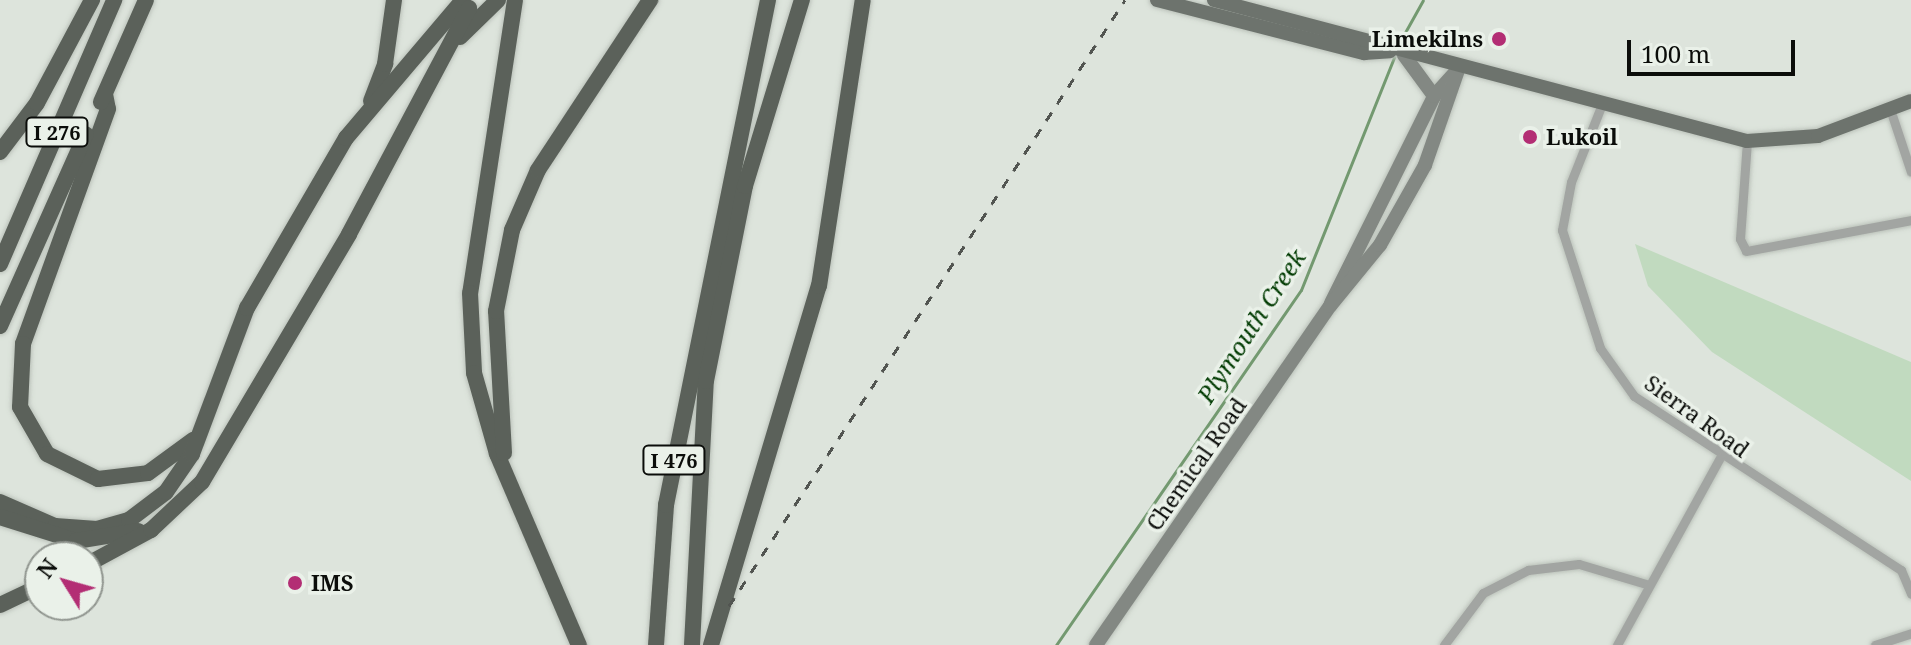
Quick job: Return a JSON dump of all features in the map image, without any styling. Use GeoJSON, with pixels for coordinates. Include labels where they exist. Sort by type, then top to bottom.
{"type":"FeatureCollection","features":[{"type":"Feature","properties":{"kind":"highway"},"geometry":{"type":"LineString","coordinates":[[0,152],[37,103],[92,0]]}},
{"type":"Feature","properties":{"kind":"highway","name":"I 276"},"geometry":{"type":"LineString","coordinates":[[0,264],[114,0]]}},
{"type":"Feature","properties":{"kind":"highway","name":"I 276"},"geometry":{"type":"LineString","coordinates":[[0,326],[146,0]]}},
{"type":"Feature","properties":{"kind":"highway"},"geometry":{"type":"LineString","coordinates":[[0,502],[66,528],[129,520],[181,475],[247,308],[367,110],[385,64],[394,0]]}},
{"type":"Feature","properties":{"kind":"highway"},"geometry":{"type":"LineString","coordinates":[[367,110],[463,0]]}},
{"type":"Feature","properties":{"kind":"highway"},"geometry":{"type":"LineString","coordinates":[[104,555],[172,515],[202,482],[275,361],[473,0]]}},
{"type":"Feature","properties":{"kind":"highway"},"geometry":{"type":"LineString","coordinates":[[422,95],[460,37],[498,0]]}},
{"type":"Feature","properties":{"kind":"highway"},"geometry":{"type":"LineString","coordinates":[[515,0],[470,293],[482,411],[579,645]]}},
{"type":"Feature","properties":{"kind":"highway"},"geometry":{"type":"LineString","coordinates":[[517,497],[495,367],[496,311],[512,230],[554,144],[650,0]]}},
{"type":"Feature","properties":{"kind":"highway","name":"I 476"},"geometry":{"type":"LineString","coordinates":[[656,645],[666,505],[707,276],[768,0]]}},
{"type":"Feature","properties":{"kind":"highway","name":"I 476"},"geometry":{"type":"LineString","coordinates":[[692,645],[699,429],[723,284],[802,0]]}},
{"type":"Feature","properties":{"kind":"highway"},"geometry":{"type":"LineString","coordinates":[[711,645],[819,286],[863,0]]}},
{"type":"Feature","properties":{"kind":"highway"},"geometry":{"type":"LineString","coordinates":[[105,94],[108,109],[23,344],[20,407],[55,461],[109,480],[170,463],[207,413]]}},
{"type":"Feature","properties":{"kind":"highway"},"geometry":{"type":"LineString","coordinates":[[0,517],[56,538],[96,541],[172,515]]}},
{"type":"Feature","properties":{"kind":"highway"},"geometry":{"type":"LineString","coordinates":[[0,605],[24,594]]}},
{"type":"Feature","properties":{"kind":"main road"},"geometry":{"type":"LineString","coordinates":[[1157,0],[1364,53],[1397,53],[1434,96]]}},
{"type":"Feature","properties":{"kind":"main road"},"geometry":{"type":"LineString","coordinates":[[1214,0],[1458,70],[1747,141],[1792,142],[1911,101]]}},
{"type":"Feature","properties":{"kind":"main road","name":"Chemical Road"},"geometry":{"type":"LineString","coordinates":[[1096,645],[1330,306],[1434,96],[1458,70]]}},
{"type":"Feature","properties":{"kind":"main road","name":"Chemical Road"},"geometry":{"type":"LineString","coordinates":[[1330,306],[1354,283],[1413,188],[1458,70]]}},
{"type":"Feature","properties":{"kind":"street","name":"Sierra Road"},"geometry":{"type":"LineString","coordinates":[[1602,104],[1571,182],[1562,230],[1600,348],[1634,396],[1720,458],[1901,570],[1911,594]]}},
{"type":"Feature","properties":{"kind":"street"},"geometry":{"type":"LineString","coordinates":[[1890,109],[1911,172]]}},
{"type":"Feature","properties":{"kind":"street"},"geometry":{"type":"LineString","coordinates":[[1747,141],[1740,239],[1746,251],[1911,220]]}},
{"type":"Feature","properties":{"kind":"street"},"geometry":{"type":"LineString","coordinates":[[1617,645],[1646,584],[1720,458]]}},
{"type":"Feature","properties":{"kind":"street"},"geometry":{"type":"LineString","coordinates":[[1444,645],[1483,593],[1528,570],[1579,564],[1646,584]]}},
{"type":"Feature","properties":{"kind":"street"},"geometry":{"type":"LineString","coordinates":[[1875,645],[1911,633]]}},
{"type":"Feature","properties":{"kind":"green space"},"geometry":{"type":"Polygon","coordinates":[[[1635,244],[1911,362],[1911,481],[1712,352],[1648,286],[1635,244]]]}},
{"type":"Feature","properties":{"kind":"waterway","name":"Plymouth Creek"},"geometry":{"type":"LineString","coordinates":[[1398,45],[1423,0]]}},
{"type":"Feature","properties":{"kind":"waterway","name":"Plymouth Creek"},"geometry":{"type":"LineString","coordinates":[[1056,645],[1301,290],[1396,52]]}},
{"type":"Feature","properties":{"kind":"railway"},"geometry":{"type":"LineString","coordinates":[[729,606],[1125,0]]}},
{"type":"Feature","properties":{"kind":"place","name":"Limekilns"},"geometry":{"type":"Point","coordinates":[1499,39]}},
{"type":"Feature","properties":{"kind":"place","name":"Lukoil"},"geometry":{"type":"Point","coordinates":[1530,137]}},
{"type":"Feature","properties":{"kind":"place","name":"IMS"},"geometry":{"type":"Point","coordinates":[295,583]}}]}
